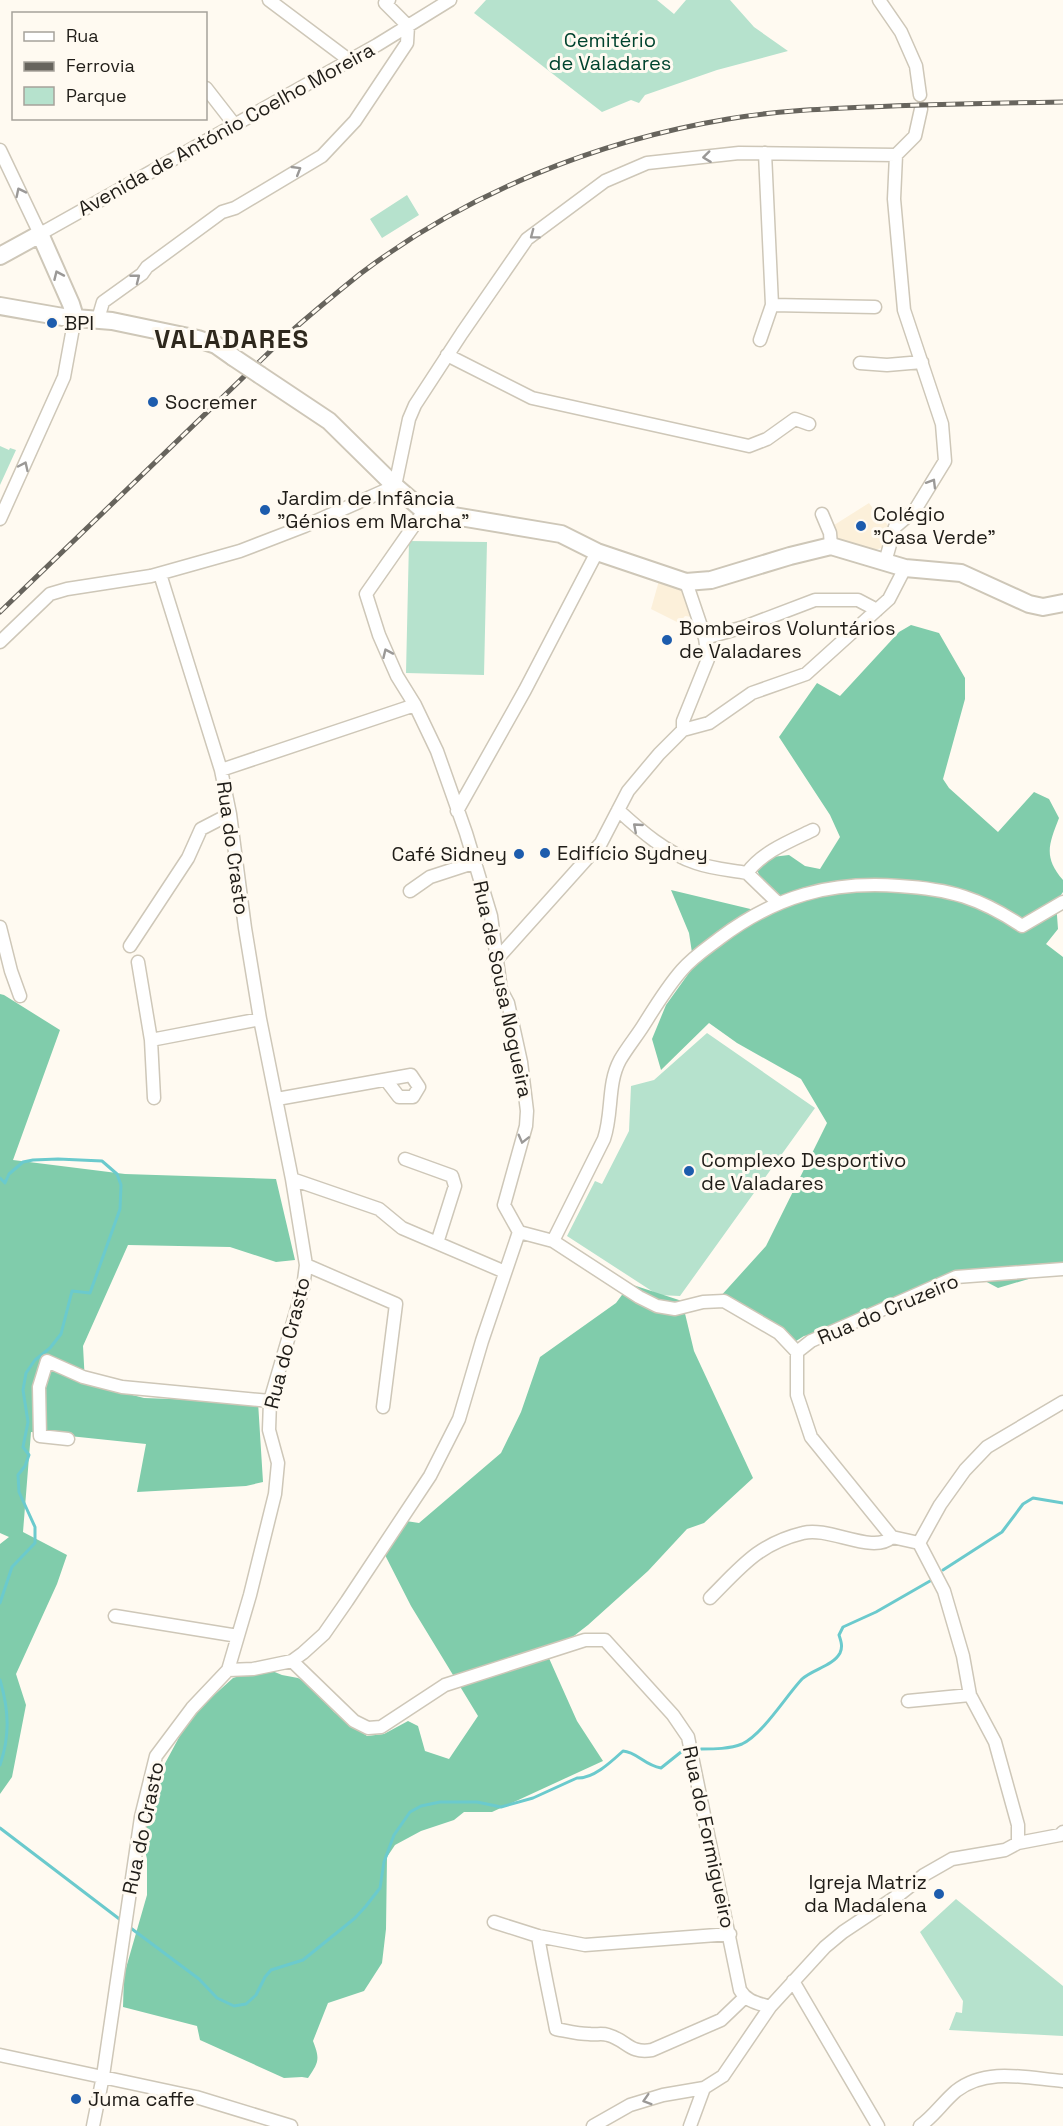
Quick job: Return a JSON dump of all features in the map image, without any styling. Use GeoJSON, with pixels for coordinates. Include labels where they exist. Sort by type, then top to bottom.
{"type":"FeatureCollection","features":[{"type":"Feature","properties":{"kind":"main road"},"geometry":{"type":"LineString","coordinates":[[40,234],[75,317]]}},
{"type":"Feature","properties":{"kind":"main road","name":"Avenida de António Coelho Moreira"},"geometry":{"type":"LineString","coordinates":[[0,256],[40,234]]}},
{"type":"Feature","properties":{"kind":"main road"},"geometry":{"type":"LineString","coordinates":[[0,306],[98,319],[198,339],[216,345],[329,421],[424,511],[561,534],[597,552],[686,582],[711,580],[831,546],[904,568],[961,573],[1029,604],[1043,607],[1063,603]]}},
{"type":"Feature","properties":{"kind":"street"},"geometry":{"type":"LineString","coordinates":[[269,0],[349,60]]}},
{"type":"Feature","properties":{"kind":"street"},"geometry":{"type":"LineString","coordinates":[[98,319],[102,302],[222,212],[235,208],[322,156],[355,121],[407,44],[408,26],[385,3],[388,0]]}},
{"type":"Feature","properties":{"kind":"street","name":"Avenida de António Coelho Moreira"},"geometry":{"type":"LineString","coordinates":[[40,234],[349,60],[450,0]]}},
{"type":"Feature","properties":{"kind":"street"},"geometry":{"type":"LineString","coordinates":[[884,2],[902,32],[916,66],[920,95]]}},
{"type":"Feature","properties":{"kind":"street"},"geometry":{"type":"LineString","coordinates":[[207,89],[234,124]]}},
{"type":"Feature","properties":{"kind":"street"},"geometry":{"type":"LineString","coordinates":[[885,562],[895,527],[915,510],[945,461],[942,424],[904,310],[894,199],[896,155],[915,136],[921,109]]}},
{"type":"Feature","properties":{"kind":"street"},"geometry":{"type":"LineString","coordinates":[[0,150],[40,234]]}},
{"type":"Feature","properties":{"kind":"street"},"geometry":{"type":"LineString","coordinates":[[0,642],[50,594],[67,589],[160,574],[240,551],[305,526],[395,486],[409,419],[415,405],[447,355],[527,239],[605,181],[647,163],[739,153],[896,155]]}},
{"type":"Feature","properties":{"kind":"street"},"geometry":{"type":"LineString","coordinates":[[760,340],[772,305],[765,153]]}},
{"type":"Feature","properties":{"kind":"street"},"geometry":{"type":"LineString","coordinates":[[772,305],[875,307]]}},
{"type":"Feature","properties":{"kind":"street"},"geometry":{"type":"LineString","coordinates":[[0,519],[64,377],[75,317]]}},
{"type":"Feature","properties":{"kind":"street"},"geometry":{"type":"LineString","coordinates":[[447,355],[532,398],[749,446],[767,439],[795,419],[809,424]]}},
{"type":"Feature","properties":{"kind":"street"},"geometry":{"type":"LineString","coordinates":[[860,363],[887,365],[922,362]]}},
{"type":"Feature","properties":{"kind":"street","name":"Rua de Sousa Nogueira"},"geometry":{"type":"LineString","coordinates":[[424,511],[366,594],[379,635],[393,666],[437,751],[476,862],[491,916],[501,990],[508,1003],[521,1062],[527,1111],[526,1126],[504,1206],[519,1232]]}},
{"type":"Feature","properties":{"kind":"street"},"geometry":{"type":"LineString","coordinates":[[822,514],[830,532],[831,546]]}},
{"type":"Feature","properties":{"kind":"street"},"geometry":{"type":"LineString","coordinates":[[457,811],[525,690],[597,552]]}},
{"type":"Feature","properties":{"kind":"street"},"geometry":{"type":"LineString","coordinates":[[497,959],[600,843],[628,791],[683,730],[709,723],[752,693],[806,674],[889,599],[904,568]]}},
{"type":"Feature","properties":{"kind":"street","name":"Rua do Crasto"},"geometry":{"type":"LineString","coordinates":[[93,2126],[103,2076],[141,1816],[156,1756],[192,1708],[228,1670],[274,1494],[278,1463],[269,1430],[270,1401],[303,1288],[306,1265],[292,1179],[260,1019],[230,814],[221,770],[160,574]]}},
{"type":"Feature","properties":{"kind":"street"},"geometry":{"type":"LineString","coordinates":[[683,730],[683,721],[708,659],[705,638],[686,582]]}},
{"type":"Feature","properties":{"kind":"street"},"geometry":{"type":"LineString","coordinates":[[705,638],[744,627],[815,600],[858,600],[877,610]]}},
{"type":"Feature","properties":{"kind":"street"},"geometry":{"type":"LineString","coordinates":[[221,770],[415,705]]}},
{"type":"Feature","properties":{"kind":"street"},"geometry":{"type":"LineString","coordinates":[[618,810],[642,832],[695,863],[747,873],[778,903]]}},
{"type":"Feature","properties":{"kind":"street"},"geometry":{"type":"LineString","coordinates":[[130,946],[188,858],[201,829],[230,814]]}},
{"type":"Feature","properties":{"kind":"street"},"geometry":{"type":"LineString","coordinates":[[747,873],[754,864],[771,852],[813,830]]}},
{"type":"Feature","properties":{"kind":"street"},"geometry":{"type":"LineString","coordinates":[[410,891],[430,877],[476,862]]}},
{"type":"Feature","properties":{"kind":"street"},"geometry":{"type":"LineString","coordinates":[[553,1241],[610,1123],[613,1077],[620,1060],[684,968],[702,951],[757,913],[804,893],[836,886],[881,884],[960,894],[981,902],[1022,926],[1063,902]]}},
{"type":"Feature","properties":{"kind":"street"},"geometry":{"type":"LineString","coordinates":[[0,927],[5,971],[20,996]]}},
{"type":"Feature","properties":{"kind":"street"},"geometry":{"type":"LineString","coordinates":[[138,962],[151,1040],[154,1098]]}},
{"type":"Feature","properties":{"kind":"street"},"geometry":{"type":"LineString","coordinates":[[151,1040],[260,1019]]}},
{"type":"Feature","properties":{"kind":"street"},"geometry":{"type":"LineString","coordinates":[[277,1099],[386,1080]]}},
{"type":"Feature","properties":{"kind":"street"},"geometry":{"type":"LineString","coordinates":[[405,1159],[452,1176],[455,1186],[437,1243]]}},
{"type":"Feature","properties":{"kind":"street"},"geometry":{"type":"LineString","coordinates":[[292,1179],[379,1209],[402,1228],[505,1272]]}},
{"type":"Feature","properties":{"kind":"street"},"geometry":{"type":"LineString","coordinates":[[228,1670],[253,1669],[291,1661],[324,1634],[430,1476],[459,1419],[482,1341],[519,1232],[553,1241],[639,1297],[657,1306],[675,1309],[703,1302],[724,1301],[779,1333],[797,1352]]}},
{"type":"Feature","properties":{"kind":"street"},"geometry":{"type":"LineString","coordinates":[[306,1265],[396,1304],[383,1407]]}},
{"type":"Feature","properties":{"kind":"street","name":"Rua do Cruzeiro"},"geometry":{"type":"LineString","coordinates":[[892,1537],[811,1437],[797,1395],[797,1352],[811,1341],[956,1277],[1063,1269]]}},
{"type":"Feature","properties":{"kind":"street"},"geometry":{"type":"LineString","coordinates":[[68,1439],[40,1436],[39,1387],[47,1361],[83,1377],[122,1387],[270,1401]]}},
{"type":"Feature","properties":{"kind":"street"},"geometry":{"type":"LineString","coordinates":[[919,1543],[940,1505],[965,1470],[987,1448],[1063,1402]]}},
{"type":"Feature","properties":{"kind":"street"},"geometry":{"type":"LineString","coordinates":[[710,1598],[746,1562],[771,1543],[806,1532],[822,1532],[872,1544],[886,1543],[892,1537],[919,1543],[944,1591],[963,1656],[970,1695],[995,1743],[1018,1825],[1018,1843]]}},
{"type":"Feature","properties":{"kind":"street"},"geometry":{"type":"LineString","coordinates":[[116,1616],[238,1636]]}},
{"type":"Feature","properties":{"kind":"street","name":"Rua do Formigueiro"},"geometry":{"type":"LineString","coordinates":[[291,1661],[354,1721],[368,1728],[381,1727],[445,1685],[585,1640],[605,1640],[673,1715],[688,1737],[730,1934],[731,1956],[744,1998]]}},
{"type":"Feature","properties":{"kind":"street"},"geometry":{"type":"LineString","coordinates":[[908,1701],[970,1695]]}},
{"type":"Feature","properties":{"kind":"street"},"geometry":{"type":"LineString","coordinates":[[593,2126],[630,2105],[663,2095],[704,2088],[723,2076],[770,2007],[825,1947],[924,1875],[952,1859],[1005,1850],[1018,1843],[1060,1835],[1063,1832]]}},
{"type":"Feature","properties":{"kind":"street"},"geometry":{"type":"LineString","coordinates":[[494,1923],[538,1936],[585,1945],[730,1934]]}},
{"type":"Feature","properties":{"kind":"street"},"geometry":{"type":"LineString","coordinates":[[538,1936],[544,1979],[556,2029],[587,2034],[605,2034],[630,2049],[643,2052],[721,2020],[744,1998],[770,2007]]}},
{"type":"Feature","properties":{"kind":"street"},"geometry":{"type":"LineString","coordinates":[[793,1981],[878,2126]]}},
{"type":"Feature","properties":{"kind":"street"},"geometry":{"type":"LineString","coordinates":[[0,2055],[196,2097],[291,2126]]}},
{"type":"Feature","properties":{"kind":"street"},"geometry":{"type":"LineString","coordinates":[[920,2126],[967,2082],[978,2078],[995,2075],[1063,2080]]}},
{"type":"Feature","properties":{"kind":"street"},"geometry":{"type":"LineString","coordinates":[[690,2126],[704,2088]]}},
{"type":"Feature","properties":{"kind":"shaded area","name":"Colégio \"Casa Verde\""},"geometry":{"type":"Polygon","coordinates":[[[869,503],[889,526],[882,548],[874,550],[839,543],[831,527],[869,503]]]}},
{"type":"Feature","properties":{"kind":"shaded area"},"geometry":{"type":"Polygon","coordinates":[[[660,577],[682,588],[692,617],[685,616],[679,623],[651,609],[660,577]]]}},
{"type":"Feature","properties":{"kind":"green space","name":"Cemitério de Valadares"},"geometry":{"type":"Polygon","coordinates":[[[486,0],[657,0],[674,14],[686,0],[730,0],[754,27],[788,51],[717,70],[645,95],[639,103],[631,100],[602,112],[474,13],[486,0]]]}},
{"type":"Feature","properties":{"kind":"green space"},"geometry":{"type":"Polygon","coordinates":[[[407,195],[419,215],[382,238],[370,219],[407,195]]]}},
{"type":"Feature","properties":{"kind":"green space"},"geometry":{"type":"Polygon","coordinates":[[[0,446],[16,450],[0,485],[0,446]]]}},
{"type":"Feature","properties":{"kind":"green space"},"geometry":{"type":"Polygon","coordinates":[[[409,541],[487,542],[484,675],[406,673],[409,541]]]}},
{"type":"Feature","properties":{"kind":"green space"},"geometry":{"type":"Polygon","coordinates":[[[911,625],[939,633],[965,678],[965,699],[943,779],[949,788],[998,832],[1034,792],[1049,799],[1059,818],[1051,843],[1050,857],[1063,880],[1063,892],[1056,902],[1058,929],[1046,944],[1063,957],[1063,1273],[1042,1275],[998,1288],[983,1280],[969,1279],[824,1332],[804,1336],[793,1343],[755,1316],[719,1298],[766,1246],[827,1123],[801,1079],[737,1043],[709,1023],[661,1070],[652,1039],[666,1005],[694,966],[689,933],[671,890],[771,914],[769,896],[756,868],[772,857],[789,855],[805,866],[820,869],[840,837],[830,815],[779,737],[817,683],[840,696],[899,632],[911,625]]]}},
{"type":"Feature","properties":{"kind":"green space"},"geometry":{"type":"Polygon","coordinates":[[[0,994],[60,1030],[13,1160],[125,1174],[276,1179],[295,1260],[276,1262],[230,1247],[128,1245],[83,1346],[85,1383],[144,1398],[258,1402],[263,1482],[246,1486],[137,1492],[146,1444],[31,1432],[23,1532],[67,1555],[57,1584],[16,1674],[26,1705],[12,1777],[0,1794],[0,1544],[9,1537],[0,1533],[0,994]]]}},
{"type":"Feature","properties":{"kind":"green space","name":"Complexo Desportivo de Valadares"},"geometry":{"type":"Polygon","coordinates":[[[707,1033],[815,1108],[680,1296],[658,1295],[567,1236],[595,1181],[602,1184],[629,1131],[631,1086],[654,1080],[707,1033]]]}},
{"type":"Feature","properties":{"kind":"green space"},"geometry":{"type":"Polygon","coordinates":[[[630,1284],[682,1301],[694,1351],[753,1478],[704,1523],[687,1529],[648,1571],[588,1625],[548,1656],[577,1721],[603,1761],[492,1812],[464,1812],[454,1820],[421,1831],[395,1845],[387,1857],[386,1929],[382,1963],[364,1991],[328,2003],[313,2041],[317,2060],[308,2078],[284,2078],[200,2040],[197,2026],[123,2007],[124,1975],[147,1895],[147,1859],[140,1830],[162,1769],[190,1717],[233,1678],[265,1668],[298,1678],[311,1685],[334,1712],[367,1736],[384,1734],[408,1721],[418,1726],[425,1751],[449,1759],[478,1716],[411,1606],[385,1555],[406,1521],[419,1523],[501,1453],[521,1412],[540,1357],[616,1303],[630,1284]]]}},
{"type":"Feature","properties":{"kind":"green space"},"geometry":{"type":"Polygon","coordinates":[[[956,1899],[1063,1986],[1063,2036],[949,2030],[956,2012],[962,2013],[963,2001],[920,1932],[956,1899]]]}},
{"type":"Feature","properties":{"kind":"waterway"},"geometry":{"type":"LineString","coordinates":[[0,1178],[5,1183],[9,1174],[23,1162],[33,1160],[102,1161],[117,1174],[121,1185],[120,1209],[90,1293],[72,1291],[61,1334],[50,1348],[35,1360],[26,1373],[23,1390],[28,1422],[23,1447],[29,1455],[18,1475],[19,1492],[35,1527],[35,1543],[12,1567],[0,1603]]}},
{"type":"Feature","properties":{"kind":"waterway"},"geometry":{"type":"LineString","coordinates":[[943,1570],[1002,1532],[1023,1504],[1033,1498],[1063,1503]]}},
{"type":"Feature","properties":{"kind":"waterway"},"geometry":{"type":"LineString","coordinates":[[701,1749],[732,1747],[750,1739],[766,1724],[802,1679],[837,1657],[841,1648],[839,1635],[843,1627],[876,1612],[930,1581]]}},
{"type":"Feature","properties":{"kind":"waterway"},"geometry":{"type":"LineString","coordinates":[[0,1680],[7,1723],[0,1765]]}},
{"type":"Feature","properties":{"kind":"waterway"},"geometry":{"type":"LineString","coordinates":[[128,1926],[199,1979],[217,1998],[234,2006],[246,2004],[256,1995],[271,1970],[303,1960],[355,1918],[366,1906],[380,1888],[384,1862],[394,1835],[410,1812],[421,1806],[440,1802],[477,1802],[501,1807],[533,1798],[577,1778],[589,1776],[602,1769],[623,1751],[661,1768],[686,1748]]}},
{"type":"Feature","properties":{"kind":"waterway"},"geometry":{"type":"LineString","coordinates":[[0,1828],[122,1921]]}},
{"type":"Feature","properties":{"kind":"railway"},"geometry":{"type":"LineString","coordinates":[[0,612],[305,319],[360,274],[401,245],[489,195],[535,174],[630,141],[745,116],[780,112],[941,104],[1063,102]]}},
{"type":"Feature","properties":{"kind":"place","name":"BPI"},"geometry":{"type":"Point","coordinates":[52,323]}},
{"type":"Feature","properties":{"kind":"place","name":"Socremer"},"geometry":{"type":"Point","coordinates":[153,402]}},
{"type":"Feature","properties":{"kind":"place","name":"Jardim de Infância \"Génios em Marcha\""},"geometry":{"type":"Point","coordinates":[265,510]}},
{"type":"Feature","properties":{"kind":"place","name":"Colégio \"Casa Verde\""},"geometry":{"type":"Point","coordinates":[861,526]}},
{"type":"Feature","properties":{"kind":"place","name":"Bombeiros Voluntários de Valadares"},"geometry":{"type":"Point","coordinates":[667,640]}},
{"type":"Feature","properties":{"kind":"place","name":"Edifício Sydney"},"geometry":{"type":"Point","coordinates":[545,853]}},
{"type":"Feature","properties":{"kind":"place","name":"Café Sidney"},"geometry":{"type":"Point","coordinates":[519,854]}},
{"type":"Feature","properties":{"kind":"place","name":"Complexo Desportivo de Valadares"},"geometry":{"type":"Point","coordinates":[689,1171]}},
{"type":"Feature","properties":{"kind":"place","name":"Igreja Matriz da Madalena"},"geometry":{"type":"Point","coordinates":[939,1894]}},
{"type":"Feature","properties":{"kind":"place","name":"Juma caffe"},"geometry":{"type":"Point","coordinates":[76,2099]}},
{"type":"Feature","properties":{"kind":"district","name":"VALADARES"},"geometry":{"type":"Point","coordinates":[232,339]}}]}
